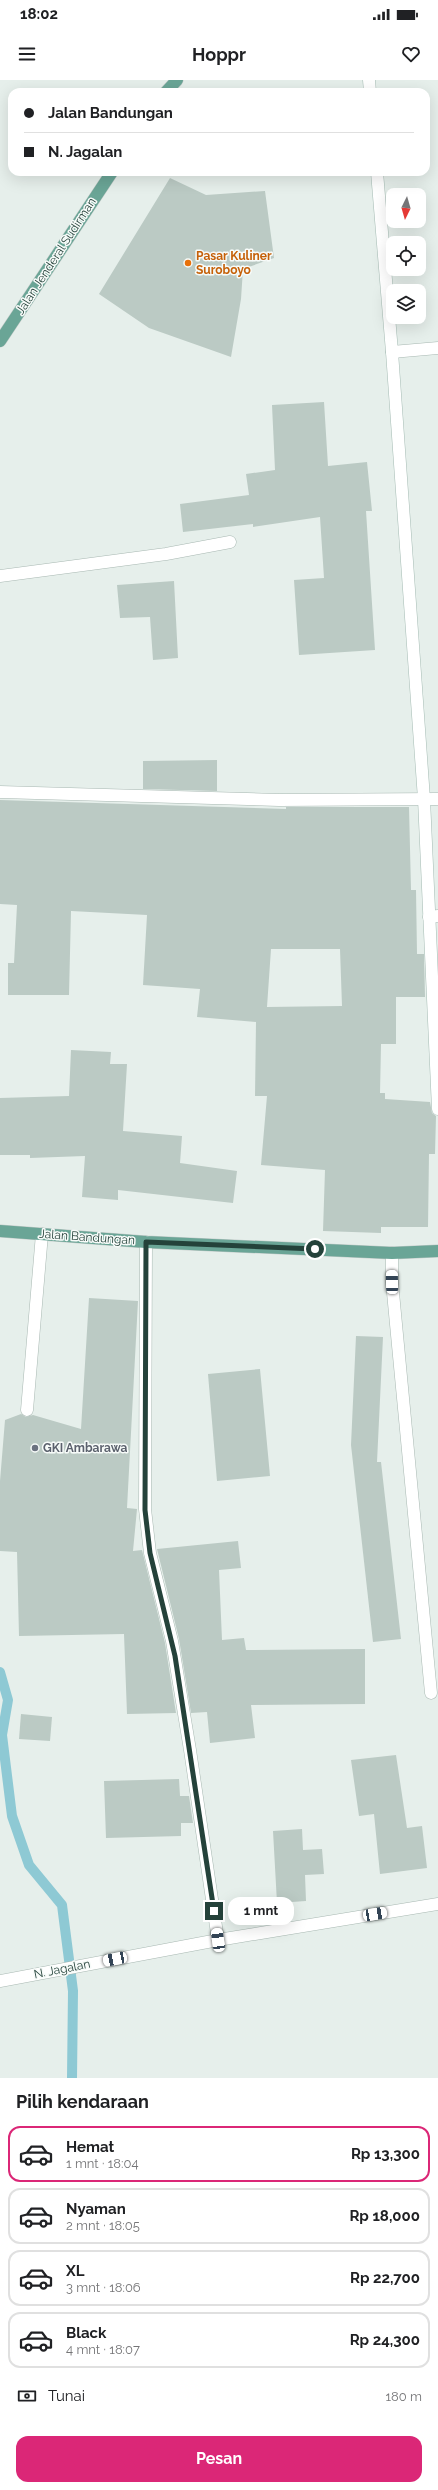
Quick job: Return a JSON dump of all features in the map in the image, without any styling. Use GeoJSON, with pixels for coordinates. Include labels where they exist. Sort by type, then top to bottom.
{"type":"FeatureCollection","features":[{"type":"Feature","properties":{"kind":"main road"},"geometry":{"type":"LineString","coordinates":[[170,88],[177,80]]}},
{"type":"Feature","properties":{"kind":"main road","name":"Jalan Jenderal Sudirman"},"geometry":{"type":"LineString","coordinates":[[0,341],[109,176]]}},
{"type":"Feature","properties":{"kind":"main road","name":"Jalan Bandungan"},"geometry":{"type":"LineString","coordinates":[[0,1231],[146,1242],[392,1253],[438,1251]]}},
{"type":"Feature","properties":{"kind":"street"},"geometry":{"type":"LineString","coordinates":[[377,176],[392,352],[424,799],[434,917],[438,1109]]}},
{"type":"Feature","properties":{"kind":"street"},"geometry":{"type":"LineString","coordinates":[[392,352],[438,348]]}},
{"type":"Feature","properties":{"kind":"street"},"geometry":{"type":"LineString","coordinates":[[0,576],[166,554],[230,542]]}},
{"type":"Feature","properties":{"kind":"street"},"geometry":{"type":"LineString","coordinates":[[0,792],[279,800],[438,799]]}},
{"type":"Feature","properties":{"kind":"street"},"geometry":{"type":"LineString","coordinates":[[27,1410],[42,1234]]}},
{"type":"Feature","properties":{"kind":"street"},"geometry":{"type":"LineString","coordinates":[[146,1242],[145,1510],[150,1553],[172,1641],[189,1742],[218,1940]]}},
{"type":"Feature","properties":{"kind":"street"},"geometry":{"type":"LineString","coordinates":[[392,1253],[393,1290],[431,1693]]}},
{"type":"Feature","properties":{"kind":"street","name":"N. Jagalan"},"geometry":{"type":"LineString","coordinates":[[0,1981],[218,1940],[438,1904]]}},
{"type":"Feature","properties":{"kind":"building","name":"Pasar Kuliner Suroboyo"},"geometry":{"type":"Polygon","coordinates":[[[170,178],[206,195],[265,191],[274,258],[243,269],[241,299],[231,357],[149,328],[99,294],[170,178]]]}},
{"type":"Feature","properties":{"kind":"building"},"geometry":{"type":"Polygon","coordinates":[[[324,402],[328,466],[367,462],[372,511],[366,511],[375,650],[299,655],[294,580],[324,578],[320,517],[253,527],[253,524],[183,532],[180,504],[249,495],[246,474],[275,470],[272,405],[324,402]]]}},
{"type":"Feature","properties":{"kind":"building"},"geometry":{"type":"Polygon","coordinates":[[[174,581],[178,658],[153,660],[150,617],[120,618],[117,585],[174,581]]]}},
{"type":"Feature","properties":{"kind":"building"},"geometry":{"type":"Polygon","coordinates":[[[217,760],[217,791],[143,789],[143,761],[217,760]]]}},
{"type":"Feature","properties":{"kind":"building"},"geometry":{"type":"Polygon","coordinates":[[[0,800],[286,809],[286,807],[409,807],[411,890],[416,890],[417,954],[424,954],[425,997],[396,997],[396,1044],[381,1044],[380,1093],[385,1093],[385,1099],[430,1102],[432,1113],[436,1116],[435,1154],[429,1154],[428,1227],[381,1227],[381,1233],[323,1231],[325,1170],[261,1165],[267,1096],[255,1096],[256,1022],[197,1017],[200,989],[143,985],[147,915],[71,911],[69,995],[8,995],[8,963],[14,963],[17,905],[0,904],[0,800]],[[271,949],[267,1007],[342,1006],[340,949],[271,949]]]}},
{"type":"Feature","properties":{"kind":"building"},"geometry":{"type":"Polygon","coordinates":[[[71,1050],[111,1052],[110,1064],[127,1064],[123,1131],[182,1136],[180,1163],[237,1171],[233,1203],[118,1190],[118,1200],[82,1197],[85,1156],[30,1158],[30,1155],[0,1155],[0,1098],[69,1096],[71,1050]]]}},
{"type":"Feature","properties":{"kind":"building"},"geometry":{"type":"Polygon","coordinates":[[[89,1298],[138,1301],[127,1508],[137,1509],[133,1551],[142,1550],[165,1643],[176,1713],[127,1714],[124,1634],[19,1636],[17,1552],[0,1551],[0,1481],[5,1420],[21,1414],[26,1417],[33,1415],[81,1429],[89,1298]]]}},
{"type":"Feature","properties":{"kind":"building"},"geometry":{"type":"Polygon","coordinates":[[[356,1336],[383,1337],[377,1462],[381,1462],[401,1639],[373,1642],[351,1445],[356,1336]]]}},
{"type":"Feature","properties":{"kind":"building"},"geometry":{"type":"Polygon","coordinates":[[[260,1369],[270,1476],[217,1481],[208,1374],[260,1369]]]}},
{"type":"Feature","properties":{"kind":"building"},"geometry":{"type":"Polygon","coordinates":[[[238,1541],[241,1568],[219,1570],[222,1640],[244,1638],[246,1650],[365,1649],[365,1704],[251,1705],[255,1738],[210,1743],[207,1712],[191,1713],[179,1639],[157,1549],[238,1541]]]}},
{"type":"Feature","properties":{"kind":"building"},"geometry":{"type":"Polygon","coordinates":[[[21,1714],[52,1717],[50,1741],[19,1739],[21,1714]]]}},
{"type":"Feature","properties":{"kind":"building"},"geometry":{"type":"Polygon","coordinates":[[[396,1755],[407,1828],[422,1826],[427,1868],[380,1874],[374,1814],[359,1816],[351,1760],[396,1755]]]}},
{"type":"Feature","properties":{"kind":"building"},"geometry":{"type":"Polygon","coordinates":[[[179,1779],[180,1796],[189,1796],[193,1823],[181,1823],[181,1836],[106,1838],[104,1781],[179,1779]]]}},
{"type":"Feature","properties":{"kind":"building"},"geometry":{"type":"Polygon","coordinates":[[[302,1829],[303,1850],[322,1849],[324,1874],[305,1875],[306,1901],[277,1903],[273,1831],[302,1829]]]}},
{"type":"Feature","properties":{"kind":"waterway"},"geometry":{"type":"LineString","coordinates":[[0,1672],[8,1700],[2,1735],[12,1816],[29,1865],[62,1905],[73,1991],[72,2078]]}},
{"type":"Feature","properties":{"kind":"place","name":"Pasar Kuliner Suroboyo"},"geometry":{"type":"Point","coordinates":[188,263]}},
{"type":"Feature","properties":{"kind":"place","name":"GKI Ambarawa"},"geometry":{"type":"Point","coordinates":[35,1448]}},
{"type":"Feature","properties":{"kind":"route"},"geometry":{"type":"LineString","coordinates":[[214,1911],[175,1656],[150,1553],[145,1510],[146,1242],[315,1249]]}}]}
